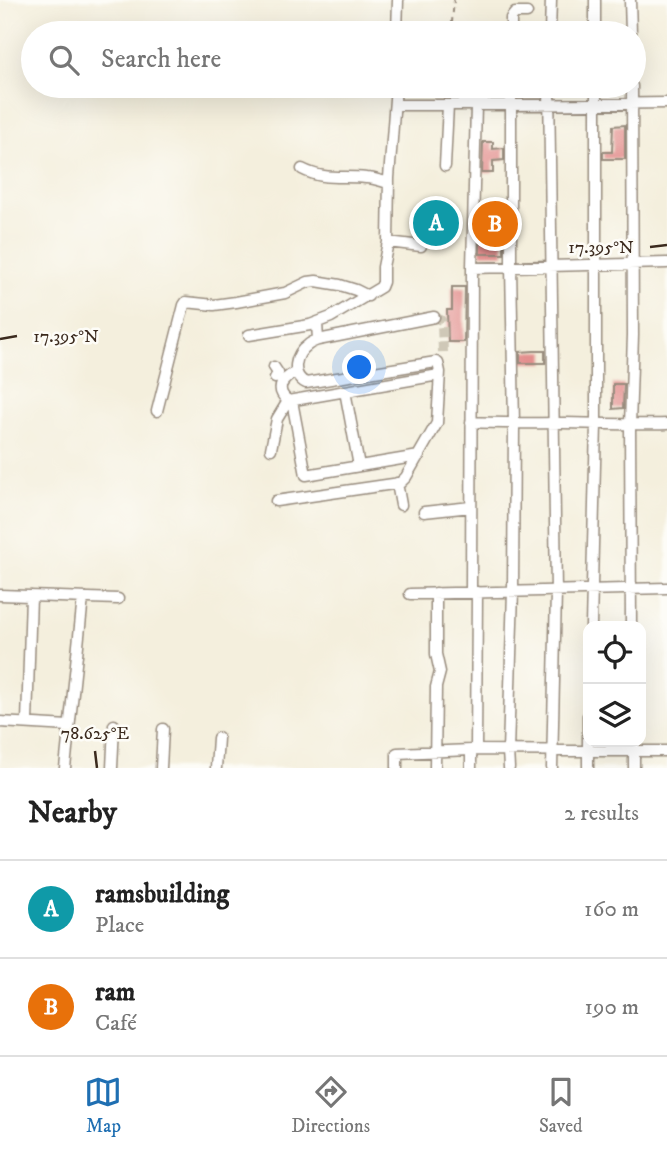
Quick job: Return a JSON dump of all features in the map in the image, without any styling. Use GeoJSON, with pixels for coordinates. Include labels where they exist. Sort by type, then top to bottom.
{"type":"FeatureCollection","features":[{"type":"Feature","properties":{"kind":"street"},"geometry":{"type":"LineString","coordinates":[[397,21],[398,0]]}},
{"type":"Feature","properties":{"kind":"street"},"geometry":{"type":"LineString","coordinates":[[550,21],[551,0]]}},
{"type":"Feature","properties":{"kind":"street"},"geometry":{"type":"LineString","coordinates":[[595,0],[596,21]]}},
{"type":"Feature","properties":{"kind":"street"},"geometry":{"type":"LineString","coordinates":[[630,0],[631,21]]}},
{"type":"Feature","properties":{"kind":"street"},"geometry":{"type":"LineString","coordinates":[[511,21],[515,13],[527,13]]}},
{"type":"Feature","properties":{"kind":"street"},"geometry":{"type":"LineString","coordinates":[[249,335],[317,323],[381,287],[387,242],[395,98]]}},
{"type":"Feature","properties":{"kind":"street"},"geometry":{"type":"LineString","coordinates":[[509,768],[514,424],[511,98]]}},
{"type":"Feature","properties":{"kind":"street"},"geometry":{"type":"LineString","coordinates":[[549,98],[556,592],[552,768]]}},
{"type":"Feature","properties":{"kind":"street"},"geometry":{"type":"LineString","coordinates":[[592,621],[596,424],[597,98]]}},
{"type":"Feature","properties":{"kind":"street"},"geometry":{"type":"LineString","coordinates":[[631,621],[632,98]]}},
{"type":"Feature","properties":{"kind":"street"},"geometry":{"type":"LineString","coordinates":[[395,105],[667,103]]}},
{"type":"Feature","properties":{"kind":"street"},"geometry":{"type":"LineString","coordinates":[[445,166],[447,105]]}},
{"type":"Feature","properties":{"kind":"street"},"geometry":{"type":"LineString","coordinates":[[471,768],[474,750],[471,422],[476,105]]}},
{"type":"Feature","properties":{"kind":"street"},"geometry":{"type":"LineString","coordinates":[[302,169],[313,175],[368,178],[389,183]]}},
{"type":"Feature","properties":{"kind":"street"},"geometry":{"type":"LineString","coordinates":[[387,242],[421,246],[426,210]]}},
{"type":"Feature","properties":{"kind":"street"},"geometry":{"type":"LineString","coordinates":[[472,268],[667,263]]}},
{"type":"Feature","properties":{"kind":"street"},"geometry":{"type":"LineString","coordinates":[[157,411],[186,302],[214,305],[248,300],[285,293],[316,281],[340,285],[368,296]]}},
{"type":"Feature","properties":{"kind":"street"},"geometry":{"type":"LineString","coordinates":[[282,373],[296,364],[306,345],[318,340],[434,317]]}},
{"type":"Feature","properties":{"kind":"street"},"geometry":{"type":"LineString","coordinates":[[317,323],[318,340]]}},
{"type":"Feature","properties":{"kind":"street"},"geometry":{"type":"LineString","coordinates":[[276,501],[404,480],[437,424],[439,366],[436,362],[306,383],[282,373]]}},
{"type":"Feature","properties":{"kind":"street"},"geometry":{"type":"LineString","coordinates":[[282,373],[283,397],[290,401],[439,375]]}},
{"type":"Feature","properties":{"kind":"street"},"geometry":{"type":"LineString","coordinates":[[345,391],[359,466]]}},
{"type":"Feature","properties":{"kind":"street"},"geometry":{"type":"LineString","coordinates":[[271,449],[277,419],[290,401]]}},
{"type":"Feature","properties":{"kind":"street"},"geometry":{"type":"LineString","coordinates":[[290,401],[306,475],[419,456]]}},
{"type":"Feature","properties":{"kind":"street"},"geometry":{"type":"LineString","coordinates":[[471,422],[667,424]]}},
{"type":"Feature","properties":{"kind":"street"},"geometry":{"type":"LineString","coordinates":[[397,483],[401,505]]}},
{"type":"Feature","properties":{"kind":"street"},"geometry":{"type":"LineString","coordinates":[[424,512],[471,507]]}},
{"type":"Feature","properties":{"kind":"street"},"geometry":{"type":"LineString","coordinates":[[410,594],[667,588]]}},
{"type":"Feature","properties":{"kind":"street"},"geometry":{"type":"LineString","coordinates":[[435,768],[436,687],[440,672],[436,654],[436,593]]}},
{"type":"Feature","properties":{"kind":"street"},"geometry":{"type":"LineString","coordinates":[[0,595],[118,599]]}},
{"type":"Feature","properties":{"kind":"street"},"geometry":{"type":"LineString","coordinates":[[27,722],[31,596]]}},
{"type":"Feature","properties":{"kind":"street"},"geometry":{"type":"LineString","coordinates":[[65,768],[83,598]]}},
{"type":"Feature","properties":{"kind":"street"},"geometry":{"type":"LineString","coordinates":[[0,722],[69,726]]}},
{"type":"Feature","properties":{"kind":"street"},"geometry":{"type":"LineString","coordinates":[[113,768],[114,725]]}},
{"type":"Feature","properties":{"kind":"street"},"geometry":{"type":"LineString","coordinates":[[161,768],[163,729]]}},
{"type":"Feature","properties":{"kind":"street"},"geometry":{"type":"LineString","coordinates":[[216,768],[218,738]]}},
{"type":"Feature","properties":{"kind":"street"},"geometry":{"type":"LineString","coordinates":[[587,747],[588,768]]}},
{"type":"Feature","properties":{"kind":"street"},"geometry":{"type":"LineString","coordinates":[[397,768],[397,753],[474,750],[587,751],[634,747],[667,751]]}},
{"type":"Feature","properties":{"kind":"street"},"geometry":{"type":"LineString","coordinates":[[634,747],[634,768]]}},
{"type":"Feature","properties":{"kind":"path"},"geometry":{"type":"LineString","coordinates":[[452,21],[454,0]]}},
{"type":"Feature","properties":{"kind":"path"},"geometry":{"type":"LineString","coordinates":[[447,98],[447,105]]}},
{"type":"Feature","properties":{"kind":"building"},"geometry":{"type":"Polygon","coordinates":[[[625,125],[625,159],[603,159],[603,152],[612,152],[613,126],[625,125]]]}},
{"type":"Feature","properties":{"kind":"building"},"geometry":{"type":"Polygon","coordinates":[[[483,142],[493,142],[493,149],[504,148],[504,160],[493,161],[493,173],[482,173],[483,142]]]}},
{"type":"Feature","properties":{"kind":"building"},"geometry":{"type":"Polygon","coordinates":[[[428,202],[448,202],[444,245],[429,244],[433,207],[428,202]]]}},
{"type":"Feature","properties":{"kind":"building"},"geometry":{"type":"Polygon","coordinates":[[[480,230],[504,230],[504,254],[480,254],[480,230]]]}},
{"type":"Feature","properties":{"kind":"building"},"geometry":{"type":"Polygon","coordinates":[[[452,287],[465,287],[464,342],[448,342],[447,310],[452,310],[452,287]]]}},
{"type":"Feature","properties":{"kind":"building"},"geometry":{"type":"Polygon","coordinates":[[[545,351],[545,363],[520,363],[520,352],[545,351]]]}},
{"type":"Feature","properties":{"kind":"building"},"geometry":{"type":"Polygon","coordinates":[[[613,384],[624,384],[623,408],[613,409],[613,384]]]}},
{"type":"Feature","properties":{"kind":"tunnel"},"geometry":{"type":"LineString","coordinates":[[434,317],[442,323],[443,353]]}},
{"type":"Feature","properties":{"kind":"place","name":"ramsbuilding"},"geometry":{"type":"Point","coordinates":[436,223]}},
{"type":"Feature","properties":{"kind":"place","name":"ram"},"geometry":{"type":"Point","coordinates":[495,224]}}]}
